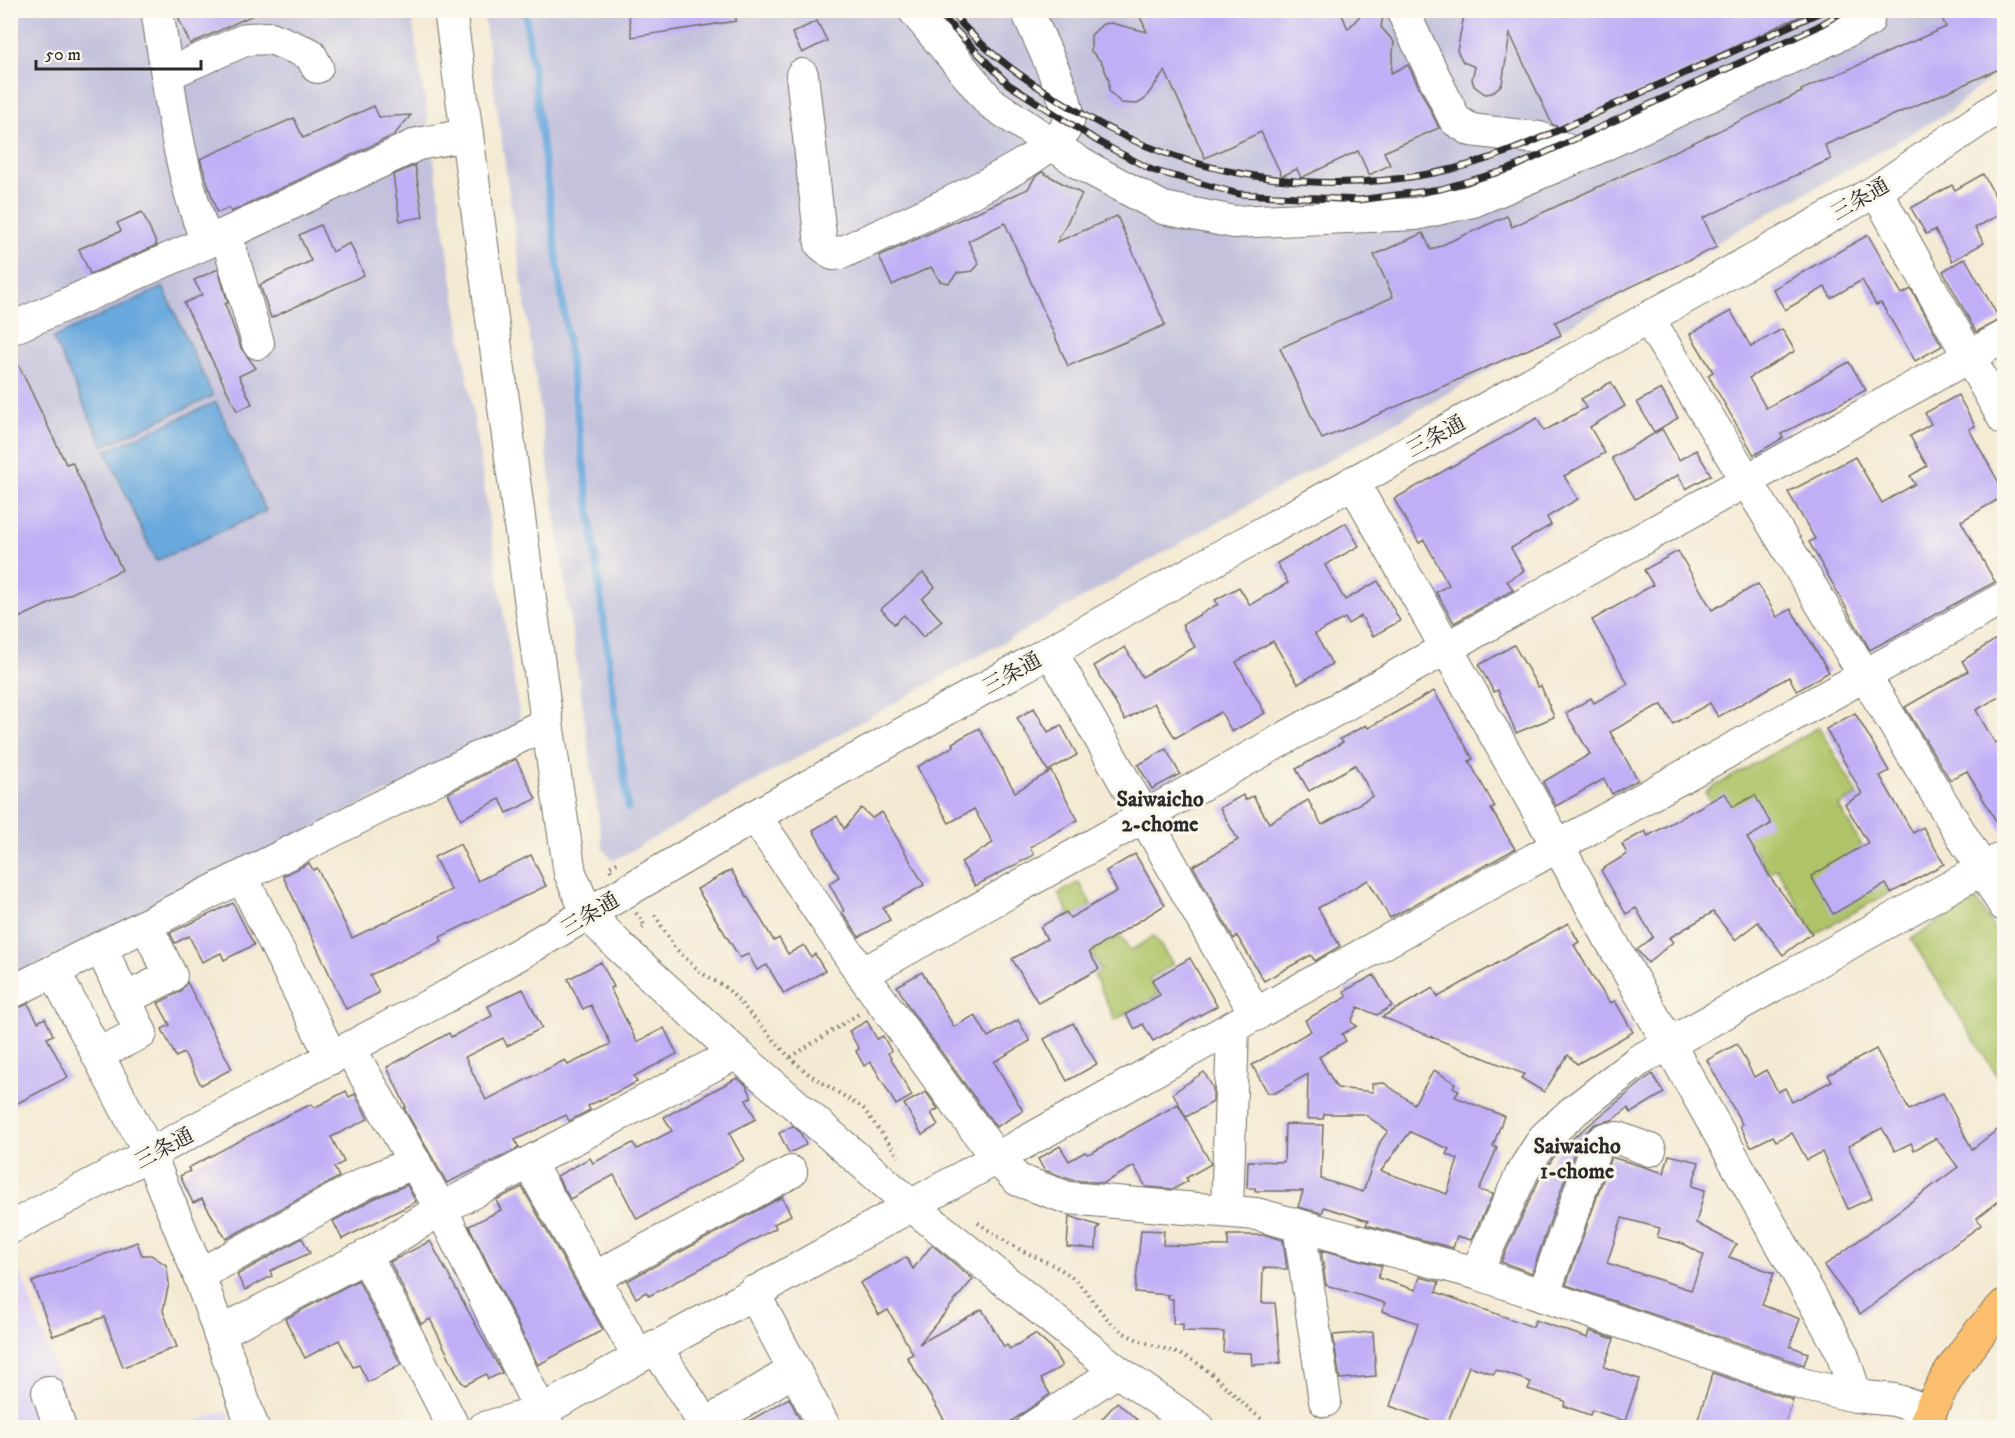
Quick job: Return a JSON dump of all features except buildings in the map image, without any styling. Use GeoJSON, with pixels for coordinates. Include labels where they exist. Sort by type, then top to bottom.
{"type":"FeatureCollection","features":[{"type":"Feature","properties":{"kind":"highway"},"geometry":{"type":"LineString","coordinates":[[1927,1419],[1960,1360],[2004,1306]]}},
{"type":"Feature","properties":{"kind":"street"},"geometry":{"type":"LineString","coordinates":[[157,10],[182,169],[217,238],[258,343]]}},
{"type":"Feature","properties":{"kind":"street"},"geometry":{"type":"LineString","coordinates":[[450,10],[547,723],[570,873],[587,914],[736,1053],[912,1206],[1116,1371],[1198,1428]]}},
{"type":"Feature","properties":{"kind":"street"},"geometry":{"type":"LineString","coordinates":[[914,10],[990,102],[1081,164],[1163,208],[1234,222],[1416,214],[1473,201],[1580,156],[1868,21]]}},
{"type":"Feature","properties":{"kind":"street"},"geometry":{"type":"LineString","coordinates":[[802,75],[821,244],[833,254],[841,253],[1002,176],[1053,144],[1068,123],[1067,105],[1027,10]]}},
{"type":"Feature","properties":{"kind":"street"},"geometry":{"type":"LineString","coordinates":[[1402,10],[1455,120],[1471,130],[1539,138],[1580,156]]}},
{"type":"Feature","properties":{"kind":"street"},"geometry":{"type":"LineString","coordinates":[[167,74],[247,39],[272,38],[310,54],[317,67]]}},
{"type":"Feature","properties":{"kind":"street","name":"三条通"},"geometry":{"type":"LineString","coordinates":[[10,1228],[341,1054],[554,935],[754,816],[1876,190],[2004,103]]}},
{"type":"Feature","properties":{"kind":"street"},"geometry":{"type":"LineString","coordinates":[[10,329],[217,238],[418,144],[467,135]]}},
{"type":"Feature","properties":{"kind":"street"},"geometry":{"type":"LineString","coordinates":[[1876,190],[2004,419]]}},
{"type":"Feature","properties":{"kind":"street"},"geometry":{"type":"LineString","coordinates":[[1648,318],[1865,675],[1994,863],[2004,905]]}},
{"type":"Feature","properties":{"kind":"street"},"geometry":{"type":"LineString","coordinates":[[862,974],[2004,337]]}},
{"type":"Feature","properties":{"kind":"street"},"geometry":{"type":"LineString","coordinates":[[1353,482],[1841,1350],[1856,1396]]}},
{"type":"Feature","properties":{"kind":"street"},"geometry":{"type":"LineString","coordinates":[[484,1428],[544,1420],[647,1351],[1244,1022],[2004,598]]}},
{"type":"Feature","properties":{"kind":"street"},"geometry":{"type":"LineString","coordinates":[[1051,651],[1145,816],[1244,1022],[1227,1211]]}},
{"type":"Feature","properties":{"kind":"street"},"geometry":{"type":"LineString","coordinates":[[10,993],[547,723]]}},
{"type":"Feature","properties":{"kind":"street"},"geometry":{"type":"LineString","coordinates":[[754,816],[862,974],[997,1159],[1018,1180],[1068,1198],[1256,1214],[1476,1273],[1805,1385],[1856,1396],[1895,1400],[1927,1419]]}},
{"type":"Feature","properties":{"kind":"street"},"geometry":{"type":"LineString","coordinates":[[1476,1273],[1523,1171],[1544,1138],[1574,1111],[1638,1061],[1994,863]]}},
{"type":"Feature","properties":{"kind":"street"},"geometry":{"type":"LineString","coordinates":[[242,877],[341,1054],[415,1162],[441,1209],[544,1420]]}},
{"type":"Feature","properties":{"kind":"street"},"geometry":{"type":"LineString","coordinates":[[125,999],[171,976],[146,925]]}},
{"type":"Feature","properties":{"kind":"street"},"geometry":{"type":"LineString","coordinates":[[97,1054],[141,1033],[101,948]]}},
{"type":"Feature","properties":{"kind":"street"},"geometry":{"type":"LineString","coordinates":[[54,971],[150,1155],[199,1275],[254,1428]]}},
{"type":"Feature","properties":{"kind":"street"},"geometry":{"type":"LineString","coordinates":[[219,1333],[366,1256],[441,1209],[736,1053]]}},
{"type":"Feature","properties":{"kind":"street"},"geometry":{"type":"LineString","coordinates":[[1543,1296],[1596,1146],[1605,1139],[1618,1138],[1650,1150]]}},
{"type":"Feature","properties":{"kind":"street"},"geometry":{"type":"LineString","coordinates":[[199,1275],[365,1184],[415,1162]]}},
{"type":"Feature","properties":{"kind":"street"},"geometry":{"type":"LineString","coordinates":[[529,1163],[594,1278],[705,1425],[794,1370]]}},
{"type":"Feature","properties":{"kind":"street"},"geometry":{"type":"LineString","coordinates":[[594,1278],[791,1172]]}},
{"type":"Feature","properties":{"kind":"street"},"geometry":{"type":"LineString","coordinates":[[1299,1226],[1324,1401]]}},
{"type":"Feature","properties":{"kind":"street"},"geometry":{"type":"LineString","coordinates":[[366,1256],[454,1428]]}},
{"type":"Feature","properties":{"kind":"street"},"geometry":{"type":"LineString","coordinates":[[753,1292],[824,1427]]}},
{"type":"Feature","properties":{"kind":"street"},"geometry":{"type":"LineString","coordinates":[[1032,1428],[1116,1371]]}},
{"type":"Feature","properties":{"kind":"street"},"geometry":{"type":"LineString","coordinates":[[48,1392],[60,1428]]}},
{"type":"Feature","properties":{"kind":"path"},"geometry":{"type":"LineString","coordinates":[[763,1076],[881,999]]}},
{"type":"Feature","properties":{"kind":"shaded area"},"geometry":{"type":"Polygon","coordinates":[[[2004,10],[2004,66],[1948,113],[613,861],[603,849],[483,11],[2004,10]]]}},
{"type":"Feature","properties":{"kind":"shaded area"},"geometry":{"type":"Polygon","coordinates":[[[11,11],[411,11],[521,726],[11,977],[11,11]]]}},
{"type":"Feature","properties":{"kind":"shaded area"},"geometry":{"type":"Polygon","coordinates":[[[21,1273],[76,1427],[11,1428],[11,1278],[21,1273]]]}},
{"type":"Feature","properties":{"kind":"shaded area"},"geometry":{"type":"Polygon","coordinates":[[[227,1411],[233,1427],[179,1427],[227,1411]]]}},
{"type":"Feature","properties":{"kind":"green space"},"geometry":{"type":"Polygon","coordinates":[[[1819,727],[1858,795],[1839,806],[1889,893],[1815,934],[1777,869],[1769,873],[1755,849],[1742,856],[1705,792],[1819,727]]]}},
{"type":"Feature","properties":{"kind":"green space"},"geometry":{"type":"Polygon","coordinates":[[[1079,882],[1111,941],[1121,936],[1130,951],[1154,936],[1173,964],[1149,979],[1158,995],[1115,1020],[1094,975],[1101,970],[1058,894],[1079,882]]]}},
{"type":"Feature","properties":{"kind":"green space"},"geometry":{"type":"Polygon","coordinates":[[[1976,899],[2004,945],[2004,1087],[1911,939],[1976,899]]]}},
{"type":"Feature","properties":{"kind":"water"},"geometry":{"type":"Polygon","coordinates":[[[163,287],[213,396],[103,446],[53,338],[163,287]]]}},
{"type":"Feature","properties":{"kind":"water"},"geometry":{"type":"Polygon","coordinates":[[[216,402],[266,511],[156,561],[106,451],[216,402]]]}},
{"type":"Feature","properties":{"kind":"waterway"},"geometry":{"type":"LineString","coordinates":[[525,10],[628,808]]}},
{"type":"Feature","properties":{"kind":"railway"},"geometry":{"type":"LineString","coordinates":[[936,10],[1008,84],[1099,142],[1152,170],[1239,194],[1359,200],[1441,189],[1510,169],[1817,27],[1846,10]]}},
{"type":"Feature","properties":{"kind":"railway"},"geometry":{"type":"LineString","coordinates":[[950,10],[979,42],[1030,82],[1126,137],[1168,154],[1211,167],[1255,176],[1299,181],[1344,182],[1389,180],[1434,173],[1500,155],[1825,10]]}},
{"type":"Feature","properties":{"kind":"district","name":"Saiwaicho 2-chome"},"geometry":{"type":"Point","coordinates":[1160,810]}},
{"type":"Feature","properties":{"kind":"district","name":"Saiwaicho 1-chome"},"geometry":{"type":"Point","coordinates":[1577,1158]}}]}
